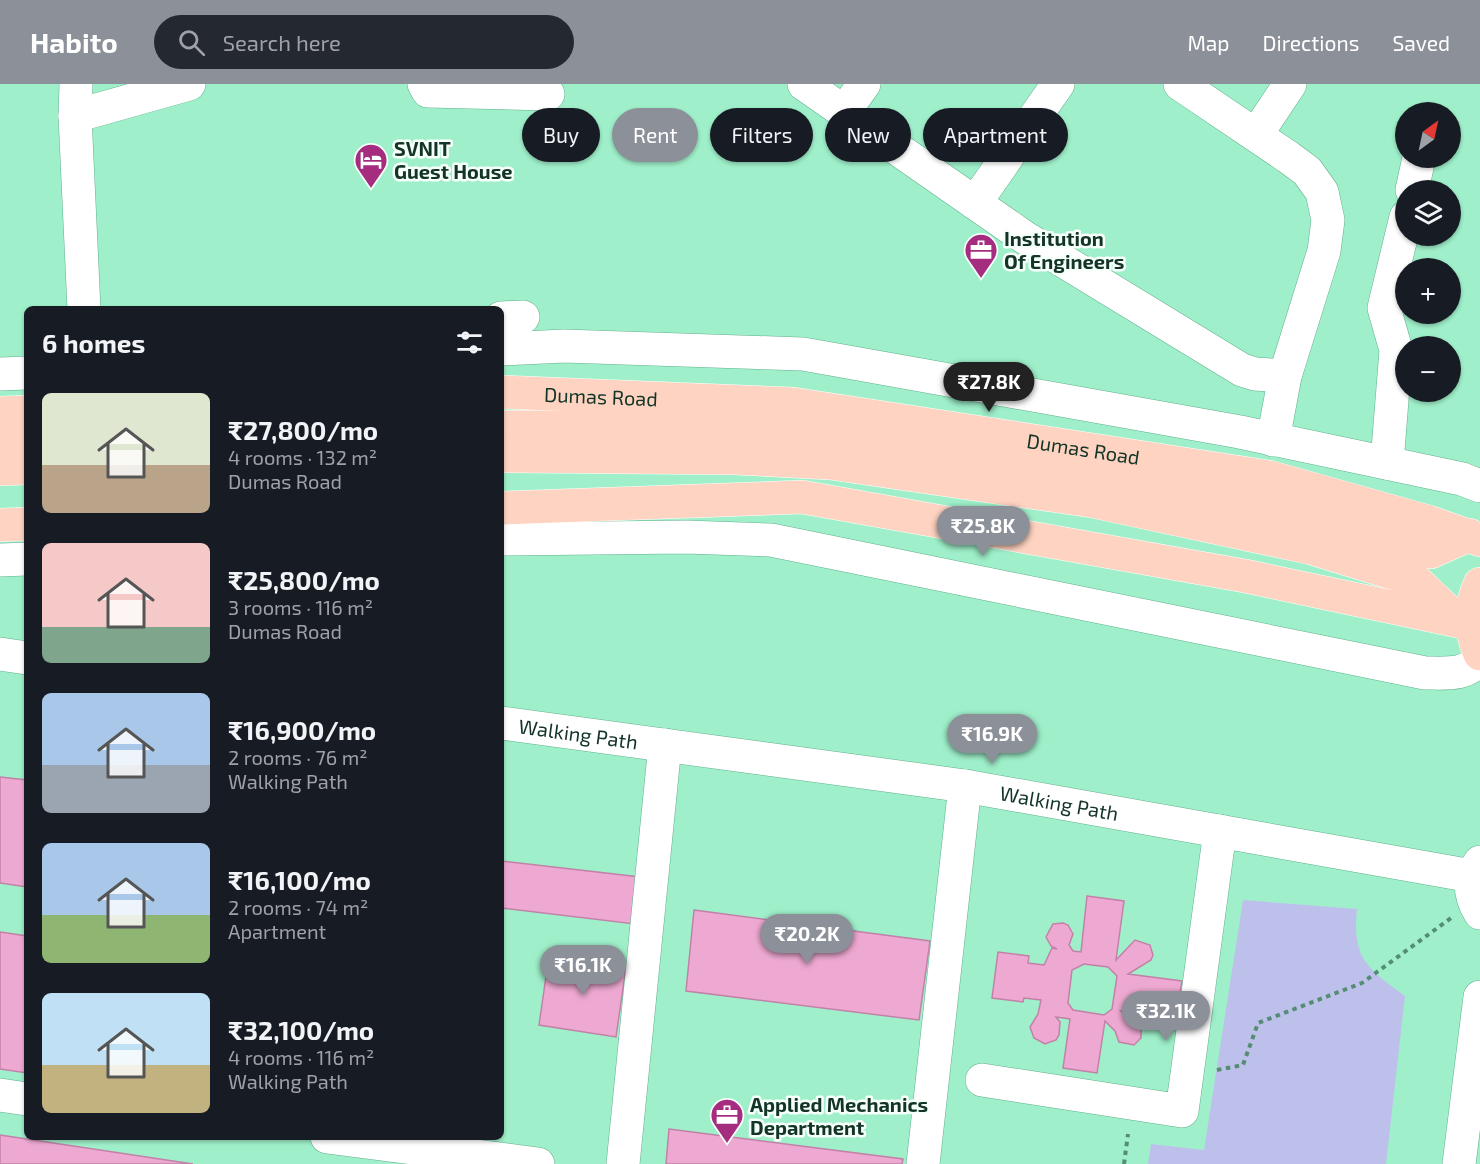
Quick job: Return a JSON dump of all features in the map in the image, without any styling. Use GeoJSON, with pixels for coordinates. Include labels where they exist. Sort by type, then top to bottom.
{"type":"FeatureCollection","features":[{"type":"Feature","properties":{"kind":"main road","name":"Dumas Road"},"geometry":{"type":"LineString","coordinates":[[504,392],[793,404],[1269,477],[1474,538]]}},
{"type":"Feature","properties":{"kind":"main road"},"geometry":{"type":"LineString","coordinates":[[0,413],[24,412]]}},
{"type":"Feature","properties":{"kind":"main road"},"geometry":{"type":"LineString","coordinates":[[504,427],[714,428],[854,439],[1101,476],[1320,518],[1431,552],[1474,538]]}},
{"type":"Feature","properties":{"kind":"main road"},"geometry":{"type":"LineString","coordinates":[[0,440],[24,438]]}},
{"type":"Feature","properties":{"kind":"main road"},"geometry":{"type":"LineString","coordinates":[[504,456],[735,458],[830,463],[1092,501],[1311,548],[1415,580],[1472,640]]}},
{"type":"Feature","properties":{"kind":"main road"},"geometry":{"type":"LineString","coordinates":[[0,469],[24,468]]}},
{"type":"Feature","properties":{"kind":"main road"},"geometry":{"type":"LineString","coordinates":[[504,508],[802,497],[1245,576],[1472,640]]}},
{"type":"Feature","properties":{"kind":"main road"},"geometry":{"type":"LineString","coordinates":[[0,525],[24,524]]}},
{"type":"Feature","properties":{"kind":"main road"},"geometry":{"type":"LineString","coordinates":[[1472,640],[1474,596],[1480,584]]}},
{"type":"Feature","properties":{"kind":"street"},"geometry":{"type":"LineString","coordinates":[[84,306],[76,100],[189,84]]}},
{"type":"Feature","properties":{"kind":"street"},"geometry":{"type":"LineString","coordinates":[[424,84],[428,91],[548,94]]}},
{"type":"Feature","properties":{"kind":"street"},"geometry":{"type":"LineString","coordinates":[[804,84],[838,108]]}},
{"type":"Feature","properties":{"kind":"street"},"geometry":{"type":"LineString","coordinates":[[847,108],[864,84]]}},
{"type":"Feature","properties":{"kind":"street"},"geometry":{"type":"LineString","coordinates":[[975,203],[1058,84]]}},
{"type":"Feature","properties":{"kind":"street"},"geometry":{"type":"LineString","coordinates":[[1180,84],[1306,171],[1322,192],[1328,220],[1324,251],[1285,376],[1273,440]]}},
{"type":"Feature","properties":{"kind":"street"},"geometry":{"type":"LineString","coordinates":[[1256,135],[1290,84]]}},
{"type":"Feature","properties":{"kind":"street"},"geometry":{"type":"LineString","coordinates":[[911,159],[1024,237],[1242,370],[1255,374],[1285,376]]}},
{"type":"Feature","properties":{"kind":"street"},"geometry":{"type":"LineString","coordinates":[[1387,463],[1396,351],[1384,308],[1399,246]]}},
{"type":"Feature","properties":{"kind":"street"},"geometry":{"type":"LineString","coordinates":[[504,349],[564,346],[803,354],[1273,440],[1462,479],[1480,486]]}},
{"type":"Feature","properties":{"kind":"street"},"geometry":{"type":"LineString","coordinates":[[0,374],[24,373]]}},
{"type":"Feature","properties":{"kind":"street"},"geometry":{"type":"LineString","coordinates":[[504,539],[686,537],[771,540],[1425,673],[1455,673],[1473,667],[1472,640]]}},
{"type":"Feature","properties":{"kind":"street"},"geometry":{"type":"LineString","coordinates":[[0,560],[24,559]]}},
{"type":"Feature","properties":{"kind":"street"},"geometry":{"type":"LineString","coordinates":[[0,654],[24,658]]}},
{"type":"Feature","properties":{"kind":"street","name":"Walking Path"},"geometry":{"type":"LineString","coordinates":[[504,723],[965,786],[1220,831],[1478,885]]}},
{"type":"Feature","properties":{"kind":"street"},"geometry":{"type":"LineString","coordinates":[[623,1164],[665,745]]}},
{"type":"Feature","properties":{"kind":"street"},"geometry":{"type":"LineString","coordinates":[[923,1164],[965,786]]}},
{"type":"Feature","properties":{"kind":"street"},"geometry":{"type":"LineString","coordinates":[[982,1080],[1182,1111],[1220,831]]}},
{"type":"Feature","properties":{"kind":"street"},"geometry":{"type":"LineString","coordinates":[[1459,1164],[1480,997]]}},
{"type":"Feature","properties":{"kind":"street"},"geometry":{"type":"LineString","coordinates":[[0,1095],[24,1099]]}},
{"type":"Feature","properties":{"kind":"street"},"geometry":{"type":"LineString","coordinates":[[350,1140],[538,1164]]}},
{"type":"Feature","properties":{"kind":"path"},"geometry":{"type":"LineString","coordinates":[[1187,1076],[1243,1065],[1258,1023],[1362,983],[1478,885]]}},
{"type":"Feature","properties":{"kind":"shaded area"},"geometry":{"type":"Polygon","coordinates":[[[1243,900],[1357,909],[1357,940],[1365,961],[1381,978],[1405,996],[1386,1164],[1148,1164],[1151,1144],[1204,1150],[1243,900]]]}},
{"type":"Feature","properties":{"kind":"building"},"geometry":{"type":"Polygon","coordinates":[[[0,777],[24,780],[24,887],[0,883],[0,777]]]}},
{"type":"Feature","properties":{"kind":"building"},"geometry":{"type":"Polygon","coordinates":[[[504,861],[640,877],[635,924],[504,908],[504,861]]]}},
{"type":"Feature","properties":{"kind":"building"},"geometry":{"type":"Polygon","coordinates":[[[1087,896],[1124,901],[1116,960],[1135,940],[1150,945],[1153,955],[1151,960],[1128,974],[1182,981],[1175,1020],[1121,1011],[1141,1028],[1141,1038],[1134,1045],[1119,1042],[1115,1031],[1105,1021],[1097,1073],[1063,1068],[1070,1019],[1056,1017],[1060,1022],[1059,1035],[1056,1040],[1045,1044],[1034,1038],[1030,1027],[1038,1014],[1041,1000],[1024,998],[1023,1002],[992,998],[998,952],[1029,956],[1028,963],[1044,965],[1052,948],[1057,949],[1051,946],[1046,937],[1053,924],[1063,923],[1068,925],[1073,934],[1069,945],[1073,951],[1081,952],[1087,896]],[[1084,964],[1072,970],[1068,1003],[1073,1010],[1104,1015],[1112,1009],[1117,976],[1108,967],[1084,964]]]}},
{"type":"Feature","properties":{"kind":"building"},"geometry":{"type":"Polygon","coordinates":[[[694,910],[930,941],[919,1020],[686,991],[694,910]]]}},
{"type":"Feature","properties":{"kind":"building"},"geometry":{"type":"Polygon","coordinates":[[[0,932],[24,936],[24,1073],[0,1069],[0,932]]]}},
{"type":"Feature","properties":{"kind":"building"},"geometry":{"type":"Polygon","coordinates":[[[549,956],[626,967],[616,1037],[539,1025],[549,956]]]}},
{"type":"Feature","properties":{"kind":"building","name":"Applied Mechanics Department"},"geometry":{"type":"Polygon","coordinates":[[[669,1129],[903,1159],[902,1164],[666,1164],[669,1129]]]}},
{"type":"Feature","properties":{"kind":"building"},"geometry":{"type":"Polygon","coordinates":[[[0,1135],[193,1164],[0,1164],[0,1135]]]}},
{"type":"Feature","properties":{"kind":"place","name":"SVNIT Guest House"},"geometry":{"type":"Point","coordinates":[371,189]}},
{"type":"Feature","properties":{"kind":"place","name":"Institution Of Engineers"},"geometry":{"type":"Point","coordinates":[981,279]}},
{"type":"Feature","properties":{"kind":"place","name":"Applied Mechanics Department"},"geometry":{"type":"Point","coordinates":[727,1144]}}]}
